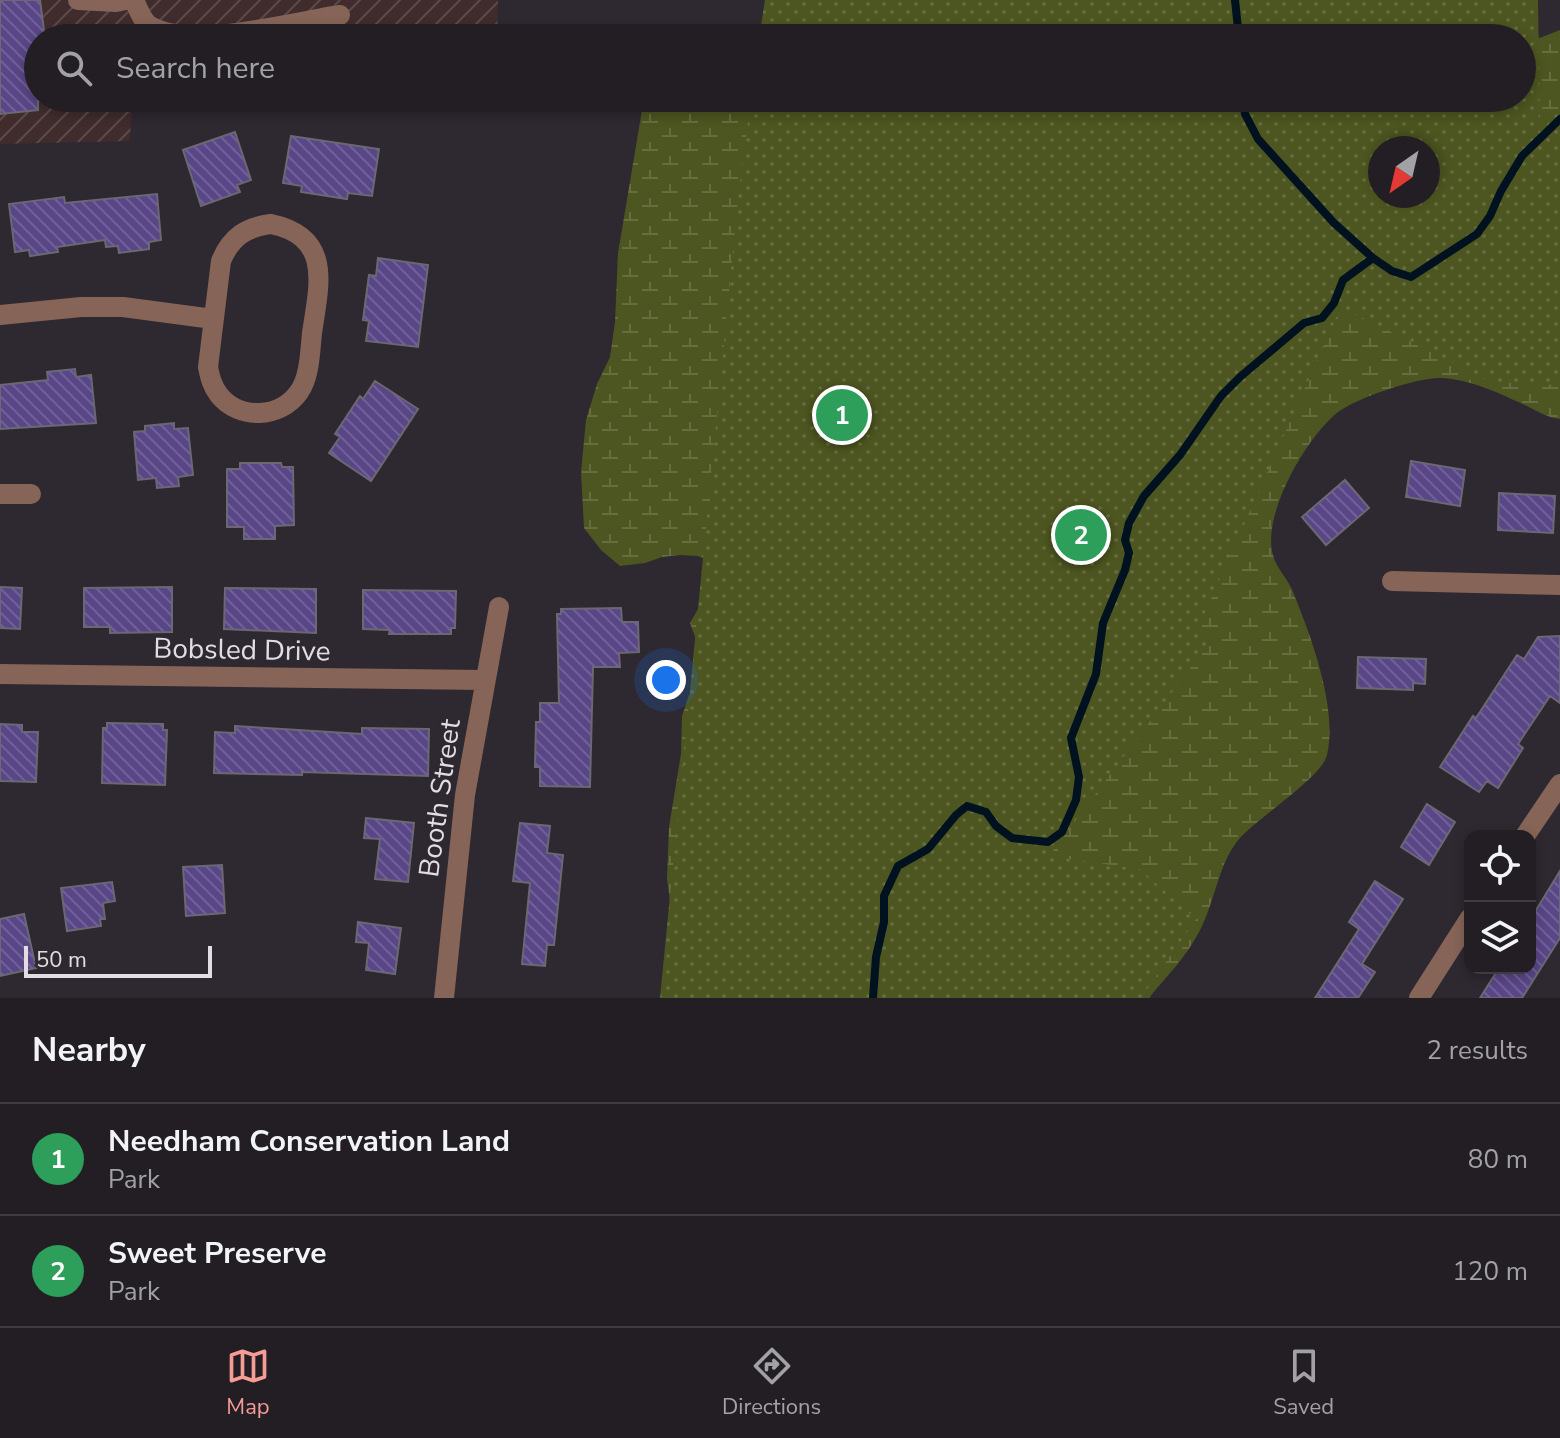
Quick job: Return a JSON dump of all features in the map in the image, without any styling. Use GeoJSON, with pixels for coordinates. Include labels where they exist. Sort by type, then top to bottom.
{"type":"FeatureCollection","features":[{"type":"Feature","properties":{"kind":"street"},"geometry":{"type":"LineString","coordinates":[[78,0],[126,0]]}},
{"type":"Feature","properties":{"kind":"street"},"geometry":{"type":"LineString","coordinates":[[134,0],[147,24]]}},
{"type":"Feature","properties":{"kind":"street"},"geometry":{"type":"LineString","coordinates":[[291,24],[340,15]]}},
{"type":"Feature","properties":{"kind":"street"},"geometry":{"type":"LineString","coordinates":[[271,224],[289,228],[307,241],[319,263],[319,282],[307,375],[300,392],[288,404],[267,413],[251,413],[231,406],[220,396],[211,383],[208,367],[213,319],[221,261],[237,235],[254,226],[271,224]]}},
{"type":"Feature","properties":{"kind":"street"},"geometry":{"type":"LineString","coordinates":[[0,315],[81,307],[123,307],[213,319]]}},
{"type":"Feature","properties":{"kind":"street"},"geometry":{"type":"LineString","coordinates":[[0,494],[31,494]]}},
{"type":"Feature","properties":{"kind":"street"},"geometry":{"type":"LineString","coordinates":[[1392,581],[1560,585]]}},
{"type":"Feature","properties":{"kind":"street","name":"Booth Street"},"geometry":{"type":"LineString","coordinates":[[444,998],[465,795],[499,607]]}},
{"type":"Feature","properties":{"kind":"street","name":"Bobsled Drive"},"geometry":{"type":"LineString","coordinates":[[0,674],[484,680]]}},
{"type":"Feature","properties":{"kind":"street"},"geometry":{"type":"LineString","coordinates":[[1529,830],[1560,784]]}},
{"type":"Feature","properties":{"kind":"street"},"geometry":{"type":"LineString","coordinates":[[1419,998],[1464,927]]}},
{"type":"Feature","properties":{"kind":"shaded area"},"geometry":{"type":"Polygon","coordinates":[[[0,0],[498,0],[497,24],[24,24],[24,112],[131,112],[130,141],[0,144],[0,0]]]}},
{"type":"Feature","properties":{"kind":"green space"},"geometry":{"type":"Polygon","coordinates":[[[765,0],[1538,0],[1540,132],[1560,109],[1560,385],[1491,382],[1341,307],[1198,628],[1212,639],[1049,856],[1140,869],[1196,919],[1141,998],[660,998],[738,199],[749,112],[1536,112],[1536,24],[761,24],[765,0]]]}},
{"type":"Feature","properties":{"kind":"green space"},"geometry":{"type":"Polygon","coordinates":[[[1560,30],[1560,419],[1474,384],[1441,378],[1388,389],[1347,406],[1326,423],[1313,439],[1280,499],[1271,538],[1273,555],[1293,592],[1321,672],[1329,716],[1327,755],[1314,774],[1249,829],[1233,847],[1196,937],[1149,998],[669,998],[679,966],[667,879],[669,827],[681,754],[682,716],[689,695],[700,686],[697,642],[690,623],[711,586],[708,561],[698,556],[680,555],[620,566],[601,550],[584,528],[581,472],[586,420],[597,384],[610,357],[618,253],[642,112],[1536,112],[1537,39],[1560,30]]]}},
{"type":"Feature","properties":{"kind":"building"},"geometry":{"type":"Polygon","coordinates":[[[0,0],[40,0],[43,24],[24,24],[24,111],[0,114],[0,0]]]}},
{"type":"Feature","properties":{"kind":"building"},"geometry":{"type":"Polygon","coordinates":[[[235,132],[251,180],[237,185],[240,192],[201,206],[183,150],[235,132]]]}},
{"type":"Feature","properties":{"kind":"building"},"geometry":{"type":"Polygon","coordinates":[[[291,136],[379,149],[372,196],[348,193],[347,199],[301,192],[302,186],[283,183],[291,136]]]}},
{"type":"Feature","properties":{"kind":"building"},"geometry":{"type":"Polygon","coordinates":[[[157,194],[161,240],[149,242],[149,249],[119,253],[118,246],[106,247],[105,240],[57,247],[58,252],[30,256],[29,250],[15,252],[9,204],[64,197],[65,203],[157,194]]]}},
{"type":"Feature","properties":{"kind":"building"},"geometry":{"type":"Polygon","coordinates":[[[378,258],[428,265],[418,347],[366,341],[369,321],[363,320],[369,275],[376,276],[378,258]]]}},
{"type":"Feature","properties":{"kind":"building"},"geometry":{"type":"Polygon","coordinates":[[[75,369],[76,377],[91,375],[96,423],[0,429],[0,385],[48,380],[47,372],[75,369]]]}},
{"type":"Feature","properties":{"kind":"building"},"geometry":{"type":"Polygon","coordinates":[[[375,381],[418,409],[371,481],[329,453],[340,437],[335,434],[360,396],[363,399],[375,381]]]}},
{"type":"Feature","properties":{"kind":"building"},"geometry":{"type":"Polygon","coordinates":[[[174,423],[174,429],[188,428],[193,475],[178,477],[179,486],[157,488],[156,478],[138,480],[134,432],[145,431],[145,426],[174,423]]]}},
{"type":"Feature","properties":{"kind":"building"},"geometry":{"type":"Polygon","coordinates":[[[1411,461],[1465,470],[1460,506],[1406,497],[1411,461]]]}},
{"type":"Feature","properties":{"kind":"building"},"geometry":{"type":"Polygon","coordinates":[[[240,463],[281,463],[282,467],[293,467],[294,525],[275,526],[275,539],[244,539],[244,527],[227,527],[227,469],[240,469],[240,463]]]}},
{"type":"Feature","properties":{"kind":"building"},"geometry":{"type":"Polygon","coordinates":[[[1345,480],[1369,508],[1326,545],[1302,517],[1345,480]]]}},
{"type":"Feature","properties":{"kind":"building"},"geometry":{"type":"Polygon","coordinates":[[[1499,493],[1555,496],[1553,533],[1498,530],[1499,493]]]}},
{"type":"Feature","properties":{"kind":"building"},"geometry":{"type":"Polygon","coordinates":[[[0,587],[22,588],[20,629],[0,628],[0,587]]]}},
{"type":"Feature","properties":{"kind":"building"},"geometry":{"type":"Polygon","coordinates":[[[172,587],[172,632],[110,633],[110,627],[84,627],[84,588],[172,587]]]}},
{"type":"Feature","properties":{"kind":"building"},"geometry":{"type":"Polygon","coordinates":[[[225,588],[316,589],[316,633],[224,629],[225,588]]]}},
{"type":"Feature","properties":{"kind":"building"},"geometry":{"type":"Polygon","coordinates":[[[363,590],[456,591],[455,628],[451,628],[451,634],[389,634],[390,630],[363,629],[363,590]]]}},
{"type":"Feature","properties":{"kind":"building"},"geometry":{"type":"Polygon","coordinates":[[[621,608],[622,622],[638,622],[639,652],[619,653],[620,667],[593,667],[590,787],[540,786],[540,767],[535,767],[536,722],[540,722],[540,703],[559,703],[557,614],[561,614],[561,609],[621,608]]]}},
{"type":"Feature","properties":{"kind":"building"},"geometry":{"type":"Polygon","coordinates":[[[1560,636],[1560,703],[1550,696],[1518,744],[1523,748],[1498,788],[1487,781],[1479,792],[1440,767],[1517,655],[1524,659],[1538,637],[1560,636]]]}},
{"type":"Feature","properties":{"kind":"building"},"geometry":{"type":"Polygon","coordinates":[[[1358,657],[1426,659],[1425,684],[1413,683],[1413,690],[1357,688],[1358,657]]]}},
{"type":"Feature","properties":{"kind":"building"},"geometry":{"type":"Polygon","coordinates":[[[107,723],[163,724],[163,730],[167,730],[165,785],[102,783],[103,728],[107,728],[107,723]]]}},
{"type":"Feature","properties":{"kind":"building"},"geometry":{"type":"Polygon","coordinates":[[[0,724],[22,725],[22,732],[38,732],[36,782],[0,781],[0,724]]]}},
{"type":"Feature","properties":{"kind":"building"},"geometry":{"type":"Polygon","coordinates":[[[235,726],[362,734],[362,728],[429,729],[428,776],[214,773],[215,732],[235,733],[235,726]]]}},
{"type":"Feature","properties":{"kind":"building"},"geometry":{"type":"Polygon","coordinates":[[[1427,804],[1455,822],[1429,865],[1401,847],[1427,804]]]}},
{"type":"Feature","properties":{"kind":"building"},"geometry":{"type":"Polygon","coordinates":[[[366,818],[414,823],[408,882],[375,879],[380,839],[364,838],[366,818]]]}},
{"type":"Feature","properties":{"kind":"building"},"geometry":{"type":"Polygon","coordinates":[[[520,823],[550,826],[547,853],[563,855],[554,945],[547,945],[545,966],[522,964],[530,883],[513,881],[520,823]]]}},
{"type":"Feature","properties":{"kind":"building"},"geometry":{"type":"Polygon","coordinates":[[[222,865],[225,913],[186,916],[183,867],[222,865]]]}},
{"type":"Feature","properties":{"kind":"building"},"geometry":{"type":"Polygon","coordinates":[[[1560,871],[1560,938],[1522,998],[1480,998],[1495,974],[1536,974],[1536,910],[1560,871]]]}},
{"type":"Feature","properties":{"kind":"building"},"geometry":{"type":"Polygon","coordinates":[[[1375,881],[1403,899],[1362,964],[1375,972],[1358,998],[1315,998],[1359,929],[1349,922],[1375,881]]]}},
{"type":"Feature","properties":{"kind":"building"},"geometry":{"type":"Polygon","coordinates":[[[112,882],[115,901],[103,903],[105,919],[100,919],[101,926],[67,931],[61,888],[112,882]]]}},
{"type":"Feature","properties":{"kind":"building"},"geometry":{"type":"Polygon","coordinates":[[[24,914],[36,968],[0,976],[0,919],[24,914]]]}},
{"type":"Feature","properties":{"kind":"building"},"geometry":{"type":"Polygon","coordinates":[[[358,922],[401,928],[395,974],[366,970],[369,943],[356,942],[358,922]]]}},
{"type":"Feature","properties":{"kind":"waterway"},"geometry":{"type":"LineString","coordinates":[[1235,0],[1238,24]]}},
{"type":"Feature","properties":{"kind":"waterway"},"geometry":{"type":"LineString","coordinates":[[1245,112],[1258,139],[1334,223],[1373,258],[1392,271],[1411,277],[1477,234],[1522,156],[1560,119]]}},
{"type":"Feature","properties":{"kind":"waterway"},"geometry":{"type":"LineString","coordinates":[[873,998],[876,957],[884,922],[884,896],[898,866],[928,849],[956,815],[967,806],[986,812],[996,826],[1012,838],[1048,842],[1062,832],[1076,800],[1079,777],[1071,738],[1096,674],[1103,623],[1125,570],[1129,553],[1125,540],[1129,523],[1144,496],[1180,455],[1221,396],[1304,323],[1322,318],[1334,303],[1343,280],[1373,258]]}},
{"type":"Feature","properties":{"kind":"place","name":"Needham Conservation Land"},"geometry":{"type":"Point","coordinates":[842,415]}},
{"type":"Feature","properties":{"kind":"place","name":"Sweet Preserve"},"geometry":{"type":"Point","coordinates":[1081,535]}}]}
